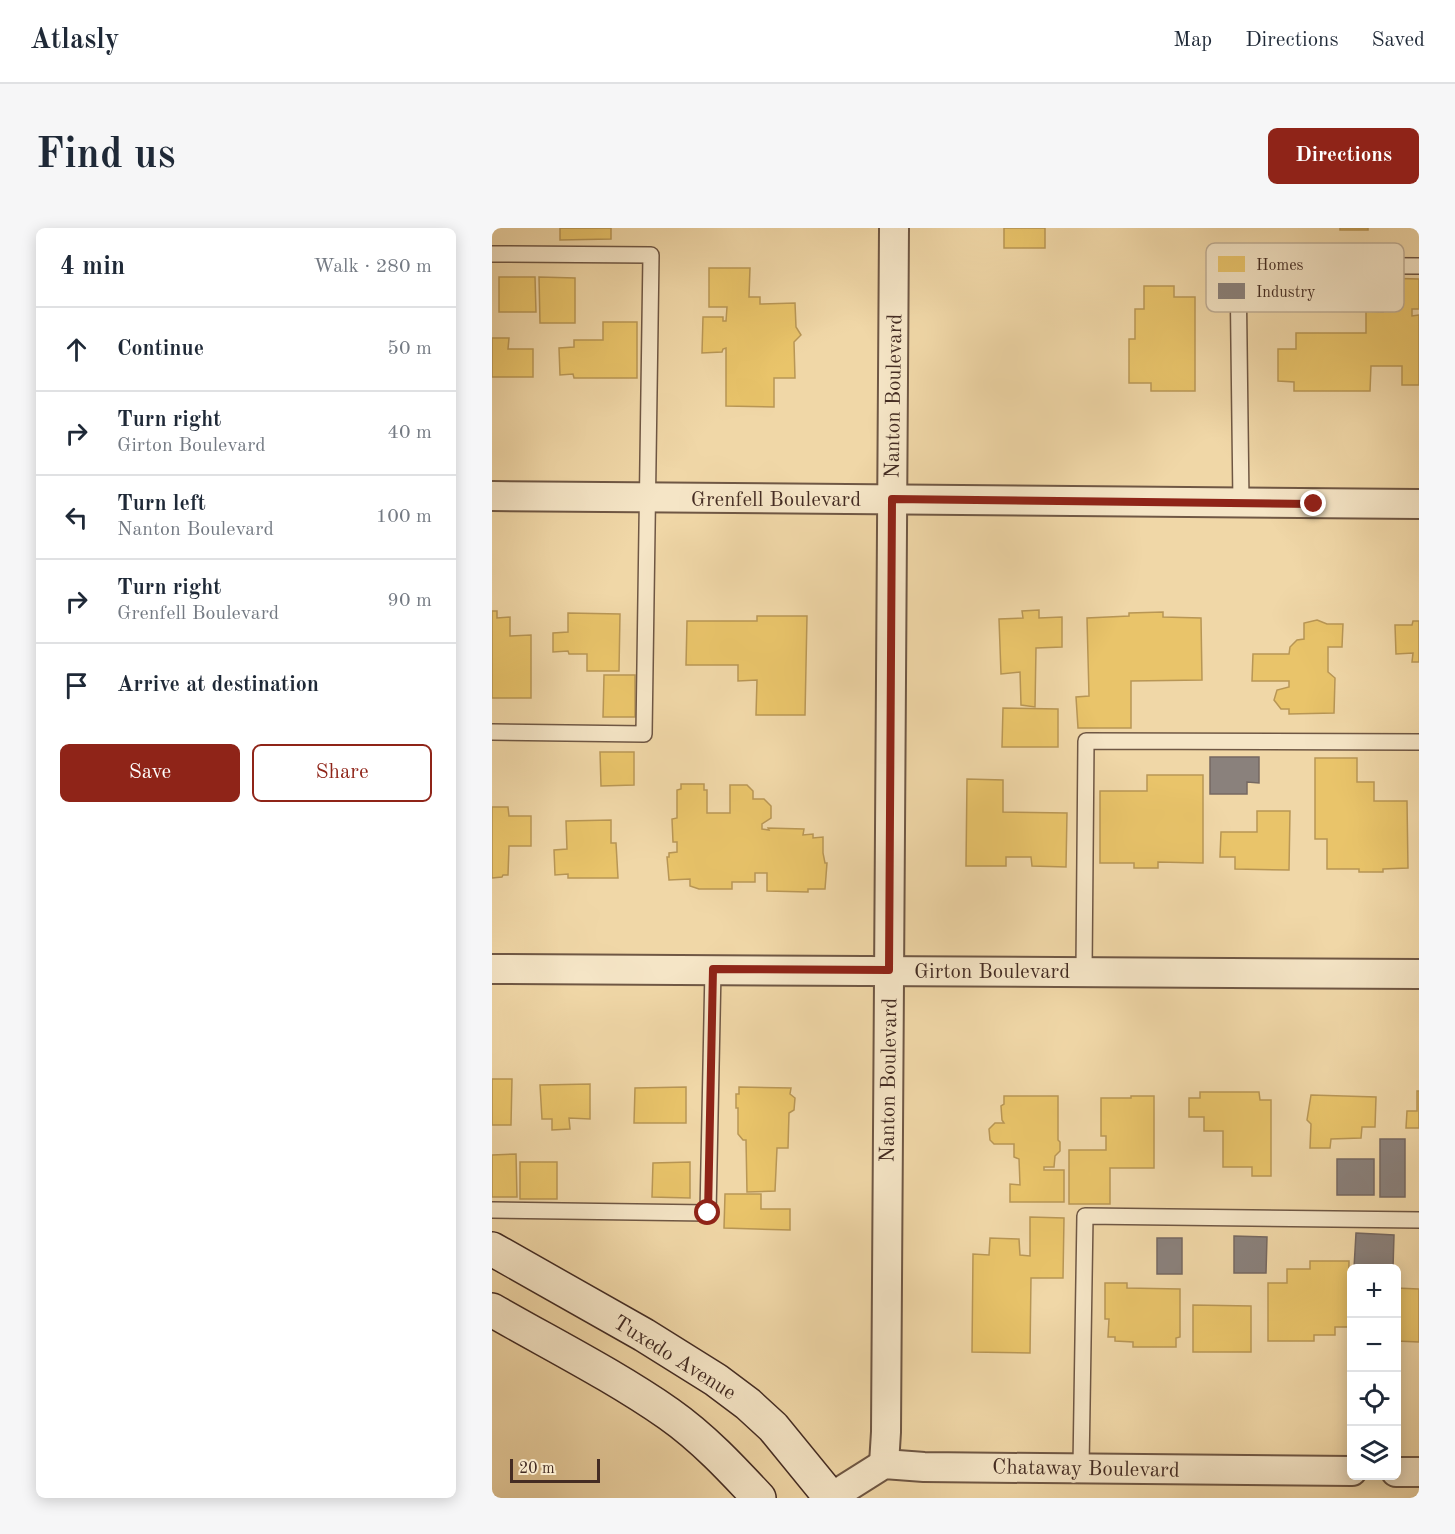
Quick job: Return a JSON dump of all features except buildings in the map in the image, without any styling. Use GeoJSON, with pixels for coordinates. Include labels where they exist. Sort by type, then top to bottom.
{"type":"FeatureCollection","features":[{"type":"Feature","properties":{"kind":"main road","name":"Tuxedo Avenue"},"geometry":{"type":"LineString","coordinates":[[492,1249],[644,1335],[716,1380],[748,1404],[773,1427],[831,1498]]}},
{"type":"Feature","properties":{"kind":"main road"},"geometry":{"type":"LineString","coordinates":[[492,1310],[618,1382],[669,1415],[720,1456],[759,1498]]}},
{"type":"Feature","properties":{"kind":"street","name":"Nanton Boulevard"},"geometry":{"type":"LineString","coordinates":[[884,1464],[894,228]]}},
{"type":"Feature","properties":{"kind":"street","name":"Grenfell Boulevard"},"geometry":{"type":"LineString","coordinates":[[492,496],[1419,504]]}},
{"type":"Feature","properties":{"kind":"street","name":"Girton Boulevard"},"geometry":{"type":"LineString","coordinates":[[492,969],[1419,974]]}},
{"type":"Feature","properties":{"kind":"street","name":"Chataway Boulevard"},"geometry":{"type":"LineString","coordinates":[[884,1464],[924,1467],[1347,1471]]}},
{"type":"Feature","properties":{"kind":"street"},"geometry":{"type":"LineString","coordinates":[[831,1498],[884,1464]]}},
{"type":"Feature","properties":{"kind":"street"},"geometry":{"type":"LineString","coordinates":[[1401,1472],[1419,1472]]}},
{"type":"Feature","properties":{"kind":"lane"},"geometry":{"type":"LineString","coordinates":[[492,254],[651,255],[644,734],[492,732]]}},
{"type":"Feature","properties":{"kind":"lane"},"geometry":{"type":"LineString","coordinates":[[1404,266],[1419,266]]}},
{"type":"Feature","properties":{"kind":"lane"},"geometry":{"type":"LineString","coordinates":[[1239,312],[1241,503]]}},
{"type":"Feature","properties":{"kind":"lane"},"geometry":{"type":"LineString","coordinates":[[1084,971],[1086,741],[1419,742]]}},
{"type":"Feature","properties":{"kind":"lane"},"geometry":{"type":"LineString","coordinates":[[492,1210],[708,1213],[713,969]]}},
{"type":"Feature","properties":{"kind":"lane"},"geometry":{"type":"LineString","coordinates":[[1081,1467],[1084,1216],[1419,1221]]}},
{"type":"Feature","properties":{"kind":"route"},"geometry":{"type":"LineString","coordinates":[[708,1213],[713,969],[889,970],[892,499],[1314,504]]}}]}
